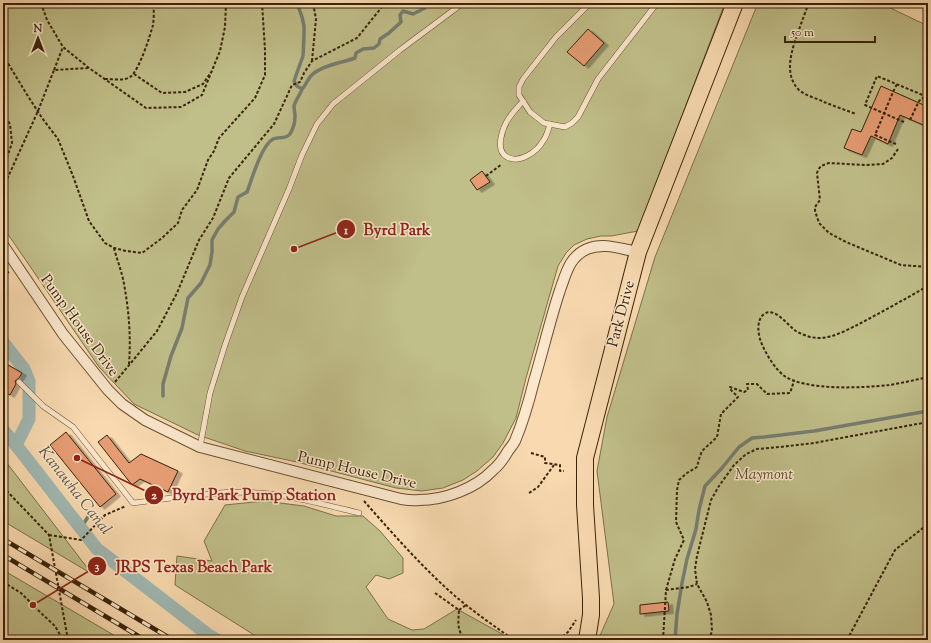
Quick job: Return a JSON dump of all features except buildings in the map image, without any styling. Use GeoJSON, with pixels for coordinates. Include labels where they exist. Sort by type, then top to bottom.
{"type":"FeatureCollection","features":[{"type":"Feature","properties":{"kind":"main road","name":"Park Drive"},"geometry":{"type":"LineString","coordinates":[[587,640],[591,615],[591,598],[585,505],[585,458],[638,252],[735,3]]}},
{"type":"Feature","properties":{"kind":"street","name":"Pump House Drive"},"geometry":{"type":"LineString","coordinates":[[3,245],[63,334],[108,390],[122,404],[145,420],[200,447],[401,499],[418,500],[433,499],[469,488],[493,471],[514,443],[528,403],[556,304],[570,265],[577,256],[586,250],[597,246],[610,246],[638,252]]}},
{"type":"Feature","properties":{"kind":"lane"},"geometry":{"type":"LineString","coordinates":[[200,447],[210,393],[224,344],[302,155],[317,124],[333,104],[400,50],[463,3]]}},
{"type":"Feature","properties":{"kind":"lane"},"geometry":{"type":"LineString","coordinates":[[590,3],[556,37],[522,79],[519,87],[519,95],[530,112],[544,123],[565,127],[578,117],[598,79],[658,3]]}},
{"type":"Feature","properties":{"kind":"lane"},"geometry":{"type":"LineString","coordinates":[[523,101],[509,118],[502,135],[500,143],[501,150],[506,157],[513,160],[523,158],[538,148],[548,133],[550,124]]}},
{"type":"Feature","properties":{"kind":"lane"},"geometry":{"type":"LineString","coordinates":[[19,382],[43,406],[73,427],[133,503],[220,493],[260,493],[296,498],[359,513]]}},
{"type":"Feature","properties":{"kind":"path"},"geometry":{"type":"LineString","coordinates":[[41,3],[47,20],[63,47],[89,68],[146,108],[181,107],[202,95],[220,51],[225,26],[226,3]]}},
{"type":"Feature","properties":{"kind":"path"},"geometry":{"type":"LineString","coordinates":[[105,79],[129,78],[134,74],[143,55],[153,24],[154,3]]}},
{"type":"Feature","properties":{"kind":"path"},"geometry":{"type":"LineString","coordinates":[[3,55],[26,93],[58,139],[89,221],[105,243],[126,252],[142,254],[178,223],[182,210],[197,190],[208,160],[214,151],[219,138],[255,98],[265,75],[262,3]]}},
{"type":"Feature","properties":{"kind":"path"},"geometry":{"type":"LineString","coordinates":[[108,390],[157,331],[177,293],[199,240],[213,218],[229,178],[274,124],[292,85],[300,82],[312,61],[316,19],[313,3]]}},
{"type":"Feature","properties":{"kind":"path"},"geometry":{"type":"LineString","coordinates":[[312,61],[357,38],[385,3]]}},
{"type":"Feature","properties":{"kind":"path"},"geometry":{"type":"LineString","coordinates":[[810,3],[794,43],[790,70],[792,80],[799,89],[807,95],[856,114]]}},
{"type":"Feature","properties":{"kind":"path"},"geometry":{"type":"LineString","coordinates":[[919,3],[928,8]]}},
{"type":"Feature","properties":{"kind":"path"},"geometry":{"type":"LineString","coordinates":[[3,188],[38,111],[63,47]]}},
{"type":"Feature","properties":{"kind":"path"},"geometry":{"type":"LineString","coordinates":[[54,70],[89,68]]}},
{"type":"Feature","properties":{"kind":"path"},"geometry":{"type":"LineString","coordinates":[[134,74],[162,93],[185,92],[203,84],[214,68]]}},
{"type":"Feature","properties":{"kind":"path"},"geometry":{"type":"LineString","coordinates":[[904,122],[865,105],[877,76],[925,96]]}},
{"type":"Feature","properties":{"kind":"path"},"geometry":{"type":"LineString","coordinates":[[896,84],[875,135],[896,144]]}},
{"type":"Feature","properties":{"kind":"path"},"geometry":{"type":"LineString","coordinates":[[910,120],[919,101],[928,94]]}},
{"type":"Feature","properties":{"kind":"path"},"geometry":{"type":"LineString","coordinates":[[922,98],[928,101]]}},
{"type":"Feature","properties":{"kind":"path"},"geometry":{"type":"LineString","coordinates":[[3,113],[10,124],[12,143],[3,169]]}},
{"type":"Feature","properties":{"kind":"path"},"geometry":{"type":"LineString","coordinates":[[898,149],[892,158],[883,164],[864,165],[829,163],[821,166],[817,173],[820,200],[815,207],[815,211],[819,223],[829,233],[846,242],[901,265],[928,267]]}},
{"type":"Feature","properties":{"kind":"path"},"geometry":{"type":"LineString","coordinates":[[486,176],[509,158]]}},
{"type":"Feature","properties":{"kind":"path"},"geometry":{"type":"LineString","coordinates":[[114,248],[124,283],[129,316],[129,365]]}},
{"type":"Feature","properties":{"kind":"path"},"geometry":{"type":"LineString","coordinates":[[3,281],[7,274]]}},
{"type":"Feature","properties":{"kind":"path"},"geometry":{"type":"LineString","coordinates":[[928,286],[876,316],[841,333],[827,337],[813,338],[803,334],[795,330],[775,313],[768,312],[761,317],[758,330],[766,354],[783,374],[794,381],[823,386],[869,387],[928,377]]}},
{"type":"Feature","properties":{"kind":"path"},"geometry":{"type":"LineString","coordinates":[[664,640],[666,590],[675,559],[684,540],[676,522],[678,480],[698,467],[702,451],[717,437],[721,414],[738,397],[730,389],[730,386],[744,392],[748,390],[747,384],[757,384],[768,394],[790,393],[794,381]]}},
{"type":"Feature","properties":{"kind":"path"},"geometry":{"type":"LineString","coordinates":[[709,640],[712,631],[711,616],[707,602],[697,584],[695,569],[696,556],[711,500],[734,465],[746,454],[757,449],[814,443],[928,422]]}},
{"type":"Feature","properties":{"kind":"path"},"geometry":{"type":"LineString","coordinates":[[531,453],[546,457],[545,463],[560,465],[560,471],[564,471]]}},
{"type":"Feature","properties":{"kind":"path"},"geometry":{"type":"LineString","coordinates":[[529,493],[538,487],[554,465]]}},
{"type":"Feature","properties":{"kind":"path"},"geometry":{"type":"LineString","coordinates":[[350,486],[413,555],[455,596],[482,618],[514,640]]}},
{"type":"Feature","properties":{"kind":"path"},"geometry":{"type":"LineString","coordinates":[[3,487],[49,535],[68,640]]}},
{"type":"Feature","properties":{"kind":"path"},"geometry":{"type":"LineString","coordinates":[[49,535],[81,540],[106,515],[133,503]]}},
{"type":"Feature","properties":{"kind":"path"},"geometry":{"type":"LineString","coordinates":[[847,640],[895,550],[922,528],[928,526]]}},
{"type":"Feature","properties":{"kind":"path"},"geometry":{"type":"LineString","coordinates":[[3,582],[21,593],[55,626],[63,640]]}},
{"type":"Feature","properties":{"kind":"path"},"geometry":{"type":"LineString","coordinates":[[666,590],[689,587],[697,584]]}},
{"type":"Feature","properties":{"kind":"path"},"geometry":{"type":"LineString","coordinates":[[435,593],[459,610]]}},
{"type":"Feature","properties":{"kind":"path"},"geometry":{"type":"LineString","coordinates":[[465,640],[460,634],[458,622],[459,610],[466,605]]}},
{"type":"Feature","properties":{"kind":"path"},"geometry":{"type":"LineString","coordinates":[[559,640],[568,632],[578,615]]}},
{"type":"Feature","properties":{"kind":"green space"},"geometry":{"type":"Polygon","coordinates":[[[3,3],[725,3],[638,231],[587,239],[574,245],[566,253],[558,266],[516,418],[503,443],[493,457],[477,471],[463,480],[443,488],[422,491],[396,488],[297,462],[245,451],[198,435],[134,404],[99,367],[3,227],[3,3]]]}},
{"type":"Feature","properties":{"kind":"green space","name":"Maymont"},"geometry":{"type":"Polygon","coordinates":[[[758,3],[880,3],[928,26],[928,640],[598,640],[614,604],[597,471],[607,417],[655,257],[758,3]]]}},
{"type":"Feature","properties":{"kind":"green space"},"geometry":{"type":"Polygon","coordinates":[[[3,458],[92,574],[3,521],[3,458]]]}},
{"type":"Feature","properties":{"kind":"green space"},"geometry":{"type":"Polygon","coordinates":[[[264,501],[304,506],[336,516],[363,516],[380,531],[403,558],[403,573],[389,579],[376,575],[366,587],[388,619],[412,630],[424,629],[457,609],[510,640],[262,640],[175,585],[177,556],[212,561],[204,541],[225,505],[264,501]]]}},
{"type":"Feature","properties":{"kind":"green space"},"geometry":{"type":"Polygon","coordinates":[[[3,570],[122,640],[3,640],[3,570]]]}},
{"type":"Feature","properties":{"kind":"waterway"},"geometry":{"type":"LineString","coordinates":[[163,396],[163,384],[171,356],[182,328],[188,298],[201,283],[210,265],[212,240],[218,229],[234,212],[238,197],[247,192],[257,163],[265,148],[273,139],[288,136],[293,127],[295,118],[294,106],[302,89],[297,86],[294,81],[303,56],[304,36],[304,26],[297,3]]}},
{"type":"Feature","properties":{"kind":"waterway"},"geometry":{"type":"LineString","coordinates":[[302,89],[309,77],[317,71],[327,66],[355,58],[356,53],[363,49],[374,48],[379,44],[380,39],[401,22],[400,15],[403,11],[413,14],[425,8]]}},
{"type":"Feature","properties":{"kind":"waterway","name":"Kanawha Canal"},"geometry":{"type":"LineString","coordinates":[[3,342],[24,369],[29,381],[29,419],[16,445],[97,549],[207,634],[217,640]]}},
{"type":"Feature","properties":{"kind":"waterway"},"geometry":{"type":"LineString","coordinates":[[675,640],[682,583],[705,486],[739,447],[752,438],[814,431],[928,411]]}},
{"type":"Feature","properties":{"kind":"waterway"},"geometry":{"type":"LineString","coordinates":[[3,430],[16,445]]}},
{"type":"Feature","properties":{"kind":"waterway"},"geometry":{"type":"LineString","coordinates":[[81,528],[91,512]]}},
{"type":"Feature","properties":{"kind":"railway"},"geometry":{"type":"LineString","coordinates":[[3,539],[173,640]]}},
{"type":"Feature","properties":{"kind":"railway"},"geometry":{"type":"LineString","coordinates":[[3,555],[145,640]]}},
{"type":"Feature","properties":{"kind":"place","name":"Byrd Park"},"geometry":{"type":"Point","coordinates":[294,249]}},
{"type":"Feature","properties":{"kind":"place","name":"Byrd Park Pump Station"},"geometry":{"type":"Point","coordinates":[77,458]}},
{"type":"Feature","properties":{"kind":"place","name":"JRPS Texas Beach Park"},"geometry":{"type":"Point","coordinates":[33,605]}}]}
